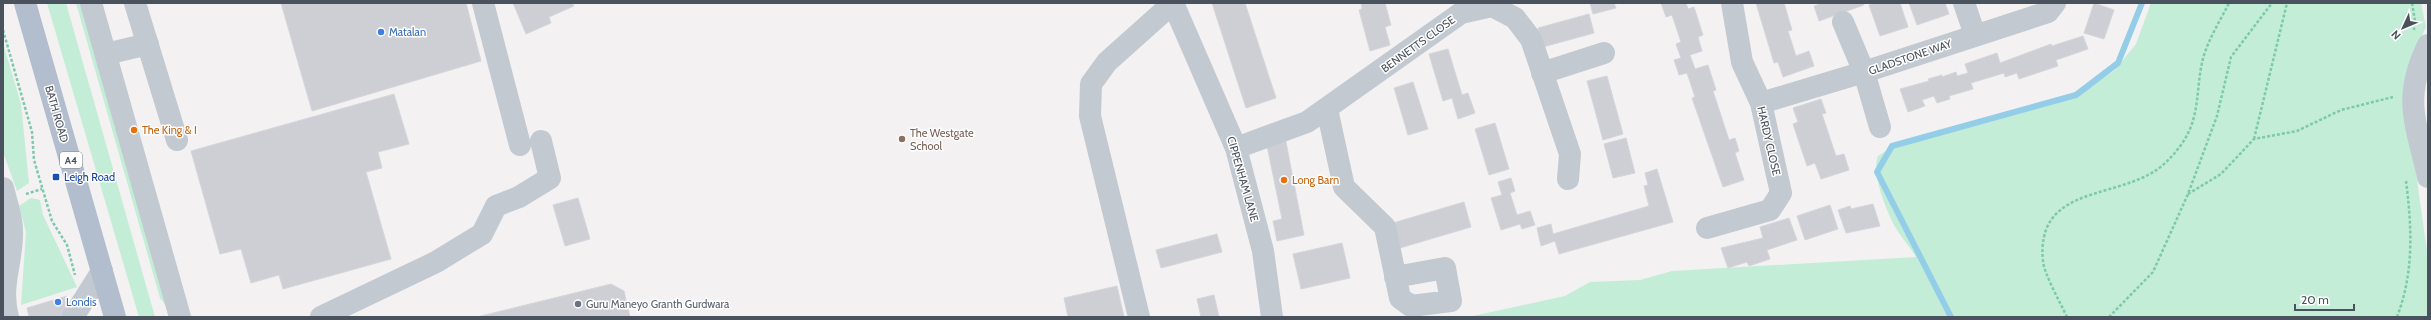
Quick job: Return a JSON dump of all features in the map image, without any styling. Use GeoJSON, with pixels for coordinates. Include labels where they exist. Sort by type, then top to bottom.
{"type":"FeatureCollection","features":[{"type":"Feature","properties":{"kind":"main road","name":"BATH ROAD"},"geometry":{"type":"LineString","coordinates":[[25,3],[116,317]]}},
{"type":"Feature","properties":{"kind":"street"},"geometry":{"type":"LineString","coordinates":[[91,3],[180,317]]}},
{"type":"Feature","properties":{"kind":"street"},"geometry":{"type":"LineString","coordinates":[[135,3],[177,140]]}},
{"type":"Feature","properties":{"kind":"street"},"geometry":{"type":"LineString","coordinates":[[483,3],[520,145]]}},
{"type":"Feature","properties":{"kind":"street"},"geometry":{"type":"LineString","coordinates":[[1139,317],[1090,116],[1092,84],[1107,62],[1173,3]]}},
{"type":"Feature","properties":{"kind":"street","name":"CIPPENHAM LANE"},"geometry":{"type":"LineString","coordinates":[[1173,3],[1236,148],[1263,251],[1272,317]]}},
{"type":"Feature","properties":{"kind":"street"},"geometry":{"type":"LineString","coordinates":[[1964,3],[1975,35]]}},
{"type":"Feature","properties":{"kind":"street","name":"GLADSTONE WAY"},"geometry":{"type":"LineString","coordinates":[[1761,103],[1864,72],[2048,12],[2055,3]]}},
{"type":"Feature","properties":{"kind":"street","name":"HARDY CLOSE"},"geometry":{"type":"LineString","coordinates":[[1707,228],[1770,210],[1781,193],[1761,103],[1742,62],[1732,5]]}},
{"type":"Feature","properties":{"kind":"street","name":"BENNETTS CLOSE"},"geometry":{"type":"LineString","coordinates":[[1236,148],[1307,122],[1461,13],[1492,6],[1515,18],[1531,39],[1570,154],[1568,179]]}},
{"type":"Feature","properties":{"kind":"street"},"geometry":{"type":"LineString","coordinates":[[1844,22],[1864,72],[1880,127]]}},
{"type":"Feature","properties":{"kind":"street"},"geometry":{"type":"LineString","coordinates":[[106,54],[148,44]]}},
{"type":"Feature","properties":{"kind":"street"},"geometry":{"type":"LineString","coordinates":[[2427,165],[2413,115],[2412,91],[2418,66],[2428,46]]}},
{"type":"Feature","properties":{"kind":"street"},"geometry":{"type":"LineString","coordinates":[[1542,73],[1604,53]]}},
{"type":"Feature","properties":{"kind":"street"},"geometry":{"type":"LineString","coordinates":[[1327,109],[1344,187],[1385,227],[1395,277]]}},
{"type":"Feature","properties":{"kind":"street"},"geometry":{"type":"LineString","coordinates":[[320,317],[436,262],[482,234],[496,206],[519,196],[550,178],[541,141]]}},
{"type":"Feature","properties":{"kind":"street"},"geometry":{"type":"LineString","coordinates":[[3,188],[12,230],[10,255],[4,292],[8,317]]}},
{"type":"Feature","properties":{"kind":"street"},"geometry":{"type":"LineString","coordinates":[[79,309],[102,271]]}},
{"type":"Feature","properties":{"kind":"path"},"geometry":{"type":"LineString","coordinates":[[2067,317],[2043,262],[2044,238],[2049,223],[2062,207],[2094,193],[2148,176],[2167,162],[2182,144],[2195,121],[2205,53],[2229,3]]}},
{"type":"Feature","properties":{"kind":"path"},"geometry":{"type":"LineString","coordinates":[[2109,317],[2153,272],[2188,194],[2217,116],[2231,57],[2272,3]]}},
{"type":"Feature","properties":{"kind":"path"},"geometry":{"type":"LineString","coordinates":[[2188,194],[2221,174],[2254,139],[2287,3]]}},
{"type":"Feature","properties":{"kind":"path"},"geometry":{"type":"LineString","coordinates":[[3,30],[32,132],[34,160],[52,221],[67,245],[79,309]]}},
{"type":"Feature","properties":{"kind":"path"},"geometry":{"type":"LineString","coordinates":[[2254,139],[2296,131],[2341,110],[2412,91]]}},
{"type":"Feature","properties":{"kind":"green space"},"geometry":{"type":"Polygon","coordinates":[[[47,3],[66,3],[155,317],[139,317],[47,3]]]}},
{"type":"Feature","properties":{"kind":"green space"},"geometry":{"type":"Polygon","coordinates":[[[76,3],[81,3],[168,308],[160,298],[76,3]]]}},
{"type":"Feature","properties":{"kind":"green space"},"geometry":{"type":"Polygon","coordinates":[[[2151,3],[2421,3],[2426,27],[2411,60],[2405,95],[2428,258],[2428,317],[1468,317],[1565,296],[1590,282],[1640,280],[1672,271],[1916,257],[1895,227],[1880,192],[1876,172],[1878,156],[1886,151],[2044,101],[2083,92],[2115,70],[2136,44],[2151,3]]]}},
{"type":"Feature","properties":{"kind":"green space"},"geometry":{"type":"Polygon","coordinates":[[[3,43],[21,104],[29,183],[17,191],[3,152],[3,43]]]}},
{"type":"Feature","properties":{"kind":"green space"},"geometry":{"type":"Polygon","coordinates":[[[31,198],[40,200],[43,215],[77,287],[21,305],[26,232],[19,206],[31,198]]]}},
{"type":"Feature","properties":{"kind":"building","name":"Matalan"},"geometry":{"type":"Polygon","coordinates":[[[281,3],[466,3],[481,61],[312,111],[281,3]]]}},
{"type":"Feature","properties":{"kind":"building"},"geometry":{"type":"Polygon","coordinates":[[[513,3],[572,3],[574,6],[549,17],[551,23],[526,34],[513,3]]]}},
{"type":"Feature","properties":{"kind":"building"},"geometry":{"type":"Polygon","coordinates":[[[1212,3],[1245,3],[1276,98],[1246,108],[1212,3]]]}},
{"type":"Feature","properties":{"kind":"building"},"geometry":{"type":"Polygon","coordinates":[[[1361,3],[1385,3],[1391,25],[1385,27],[1390,45],[1370,51],[1359,10],[1362,9],[1361,3]]]}},
{"type":"Feature","properties":{"kind":"building"},"geometry":{"type":"Polygon","coordinates":[[[1590,3],[1614,3],[1616,8],[1593,14],[1590,3]]]}},
{"type":"Feature","properties":{"kind":"building"},"geometry":{"type":"Polygon","coordinates":[[[1661,3],[1686,3],[1688,9],[1694,7],[1703,35],[1698,37],[1702,51],[1690,55],[1695,69],[1708,65],[1716,90],[1713,91],[1729,140],[1735,138],[1739,151],[1735,153],[1744,180],[1723,187],[1692,98],[1695,97],[1687,73],[1679,75],[1674,60],[1681,58],[1676,44],[1681,42],[1672,15],[1666,17],[1661,3]]]}},
{"type":"Feature","properties":{"kind":"building"},"geometry":{"type":"Polygon","coordinates":[[[1756,3],[1784,3],[1792,30],[1788,31],[1796,56],[1809,51],[1814,66],[1783,77],[1778,62],[1774,63],[1756,3]]]}},
{"type":"Feature","properties":{"kind":"building"},"geometry":{"type":"Polygon","coordinates":[[[1823,3],[1863,3],[1864,5],[1819,21],[1814,6],[1823,3]]]}},
{"type":"Feature","properties":{"kind":"building"},"geometry":{"type":"Polygon","coordinates":[[[1875,3],[1900,3],[1908,27],[1880,36],[1869,5],[1875,3]]]}},
{"type":"Feature","properties":{"kind":"building"},"geometry":{"type":"Polygon","coordinates":[[[1909,3],[1945,3],[1949,14],[1917,25],[1909,3]]]}},
{"type":"Feature","properties":{"kind":"building"},"geometry":{"type":"Polygon","coordinates":[[[2094,3],[2114,10],[2104,39],[2084,33],[2094,3]]]}},
{"type":"Feature","properties":{"kind":"building"},"geometry":{"type":"Polygon","coordinates":[[[1589,14],[1594,33],[1543,47],[1538,28],[1589,14]]]}},
{"type":"Feature","properties":{"kind":"building"},"geometry":{"type":"Polygon","coordinates":[[[2083,36],[2088,49],[2056,60],[2058,66],[2019,79],[2017,73],[2005,77],[2004,73],[1971,83],[1973,89],[1949,96],[1950,99],[1937,103],[1934,96],[1922,100],[1925,106],[1908,112],[1900,89],[1929,81],[1928,79],[1942,75],[1942,77],[1956,72],[1957,76],[1968,73],[1965,64],[1997,53],[2000,63],[2051,44],[2052,46],[2083,36]]]}},
{"type":"Feature","properties":{"kind":"building"},"geometry":{"type":"Polygon","coordinates":[[[1448,49],[1462,95],[1468,93],[1475,113],[1458,119],[1452,98],[1443,101],[1429,54],[1448,49]]]}},
{"type":"Feature","properties":{"kind":"building"},"geometry":{"type":"Polygon","coordinates":[[[1607,76],[1623,134],[1603,140],[1587,81],[1607,76]]]}},
{"type":"Feature","properties":{"kind":"building"},"geometry":{"type":"Polygon","coordinates":[[[1413,82],[1428,129],[1408,135],[1394,88],[1413,82]]]}},
{"type":"Feature","properties":{"kind":"building"},"geometry":{"type":"Polygon","coordinates":[[[394,94],[409,144],[378,152],[382,168],[366,172],[391,259],[283,289],[279,275],[251,283],[241,249],[220,254],[191,151],[394,94]]]}},
{"type":"Feature","properties":{"kind":"building"},"geometry":{"type":"Polygon","coordinates":[[[1821,99],[1826,113],[1822,114],[1836,156],[1844,154],[1849,170],[1821,179],[1815,163],[1807,166],[1793,124],[1798,122],[1793,108],[1821,99]]]}},
{"type":"Feature","properties":{"kind":"building"},"geometry":{"type":"Polygon","coordinates":[[[1495,123],[1509,169],[1489,175],[1475,129],[1495,123]]]}},
{"type":"Feature","properties":{"kind":"building","name":"Long Barn"},"geometry":{"type":"Polygon","coordinates":[[[1285,137],[1304,235],[1277,241],[1273,221],[1282,219],[1266,141],[1285,137]]]}},
{"type":"Feature","properties":{"kind":"building"},"geometry":{"type":"Polygon","coordinates":[[[1626,138],[1635,173],[1613,178],[1604,144],[1626,138]]]}},
{"type":"Feature","properties":{"kind":"building"},"geometry":{"type":"Polygon","coordinates":[[[1657,169],[1673,222],[1559,254],[1555,241],[1541,246],[1537,228],[1551,224],[1553,234],[1649,206],[1644,186],[1648,185],[1645,173],[1657,169]]]}},
{"type":"Feature","properties":{"kind":"building"},"geometry":{"type":"Polygon","coordinates":[[[1511,178],[1515,191],[1510,193],[1517,215],[1530,211],[1535,225],[1522,229],[1520,224],[1501,230],[1491,198],[1502,195],[1498,182],[1511,178]]]}},
{"type":"Feature","properties":{"kind":"building"},"geometry":{"type":"Polygon","coordinates":[[[578,198],[590,239],[565,246],[553,205],[578,198]]]}},
{"type":"Feature","properties":{"kind":"building"},"geometry":{"type":"Polygon","coordinates":[[[1464,202],[1471,227],[1400,248],[1393,223],[1464,202]]]}},
{"type":"Feature","properties":{"kind":"building"},"geometry":{"type":"Polygon","coordinates":[[[1873,204],[1880,226],[1846,233],[1838,210],[1850,206],[1851,209],[1873,204]]]}},
{"type":"Feature","properties":{"kind":"building"},"geometry":{"type":"Polygon","coordinates":[[[1830,205],[1838,229],[1805,240],[1797,216],[1830,205]]]}},
{"type":"Feature","properties":{"kind":"building"},"geometry":{"type":"Polygon","coordinates":[[[1789,218],[1797,240],[1767,250],[1770,259],[1749,266],[1747,262],[1728,268],[1721,248],[1763,238],[1760,227],[1789,218]]]}},
{"type":"Feature","properties":{"kind":"building"},"geometry":{"type":"Polygon","coordinates":[[[1217,234],[1222,252],[1161,268],[1156,250],[1217,234]]]}},
{"type":"Feature","properties":{"kind":"building"},"geometry":{"type":"Polygon","coordinates":[[[1342,243],[1350,278],[1301,289],[1293,254],[1342,243]]]}},
{"type":"Feature","properties":{"kind":"building","name":"Guru Maneyo Granth Gurdwara"},"geometry":{"type":"Polygon","coordinates":[[[611,284],[624,291],[630,317],[477,317],[611,284]]]}},
{"type":"Feature","properties":{"kind":"building"},"geometry":{"type":"Polygon","coordinates":[[[1117,286],[1124,317],[1068,317],[1064,298],[1117,286]]]}},
{"type":"Feature","properties":{"kind":"building"},"geometry":{"type":"Polygon","coordinates":[[[1214,295],[1219,317],[1201,317],[1197,299],[1214,295]]]}},
{"type":"Feature","properties":{"kind":"building","name":"Londis"},"geometry":{"type":"Polygon","coordinates":[[[67,296],[71,310],[69,317],[29,317],[27,308],[67,296]]]}},
{"type":"Feature","properties":{"kind":"waterway"},"geometry":{"type":"LineString","coordinates":[[1951,317],[1877,172],[1892,146],[2076,95],[2118,63],[2142,3]]}},
{"type":"Feature","properties":{"kind":"place","name":"Matalan"},"geometry":{"type":"Point","coordinates":[381,32]}},
{"type":"Feature","properties":{"kind":"place","name":"The King & I"},"geometry":{"type":"Point","coordinates":[134,130]}},
{"type":"Feature","properties":{"kind":"place","name":"The Westgate School"},"geometry":{"type":"Point","coordinates":[902,139]}},
{"type":"Feature","properties":{"kind":"place","name":"Leigh Road"},"geometry":{"type":"Point","coordinates":[56,177]}},
{"type":"Feature","properties":{"kind":"place","name":"Long Barn"},"geometry":{"type":"Point","coordinates":[1284,180]}},
{"type":"Feature","properties":{"kind":"place","name":"Londis"},"geometry":{"type":"Point","coordinates":[58,302]}},
{"type":"Feature","properties":{"kind":"place","name":"Guru Maneyo Granth Gurdwara"},"geometry":{"type":"Point","coordinates":[578,304]}}]}
